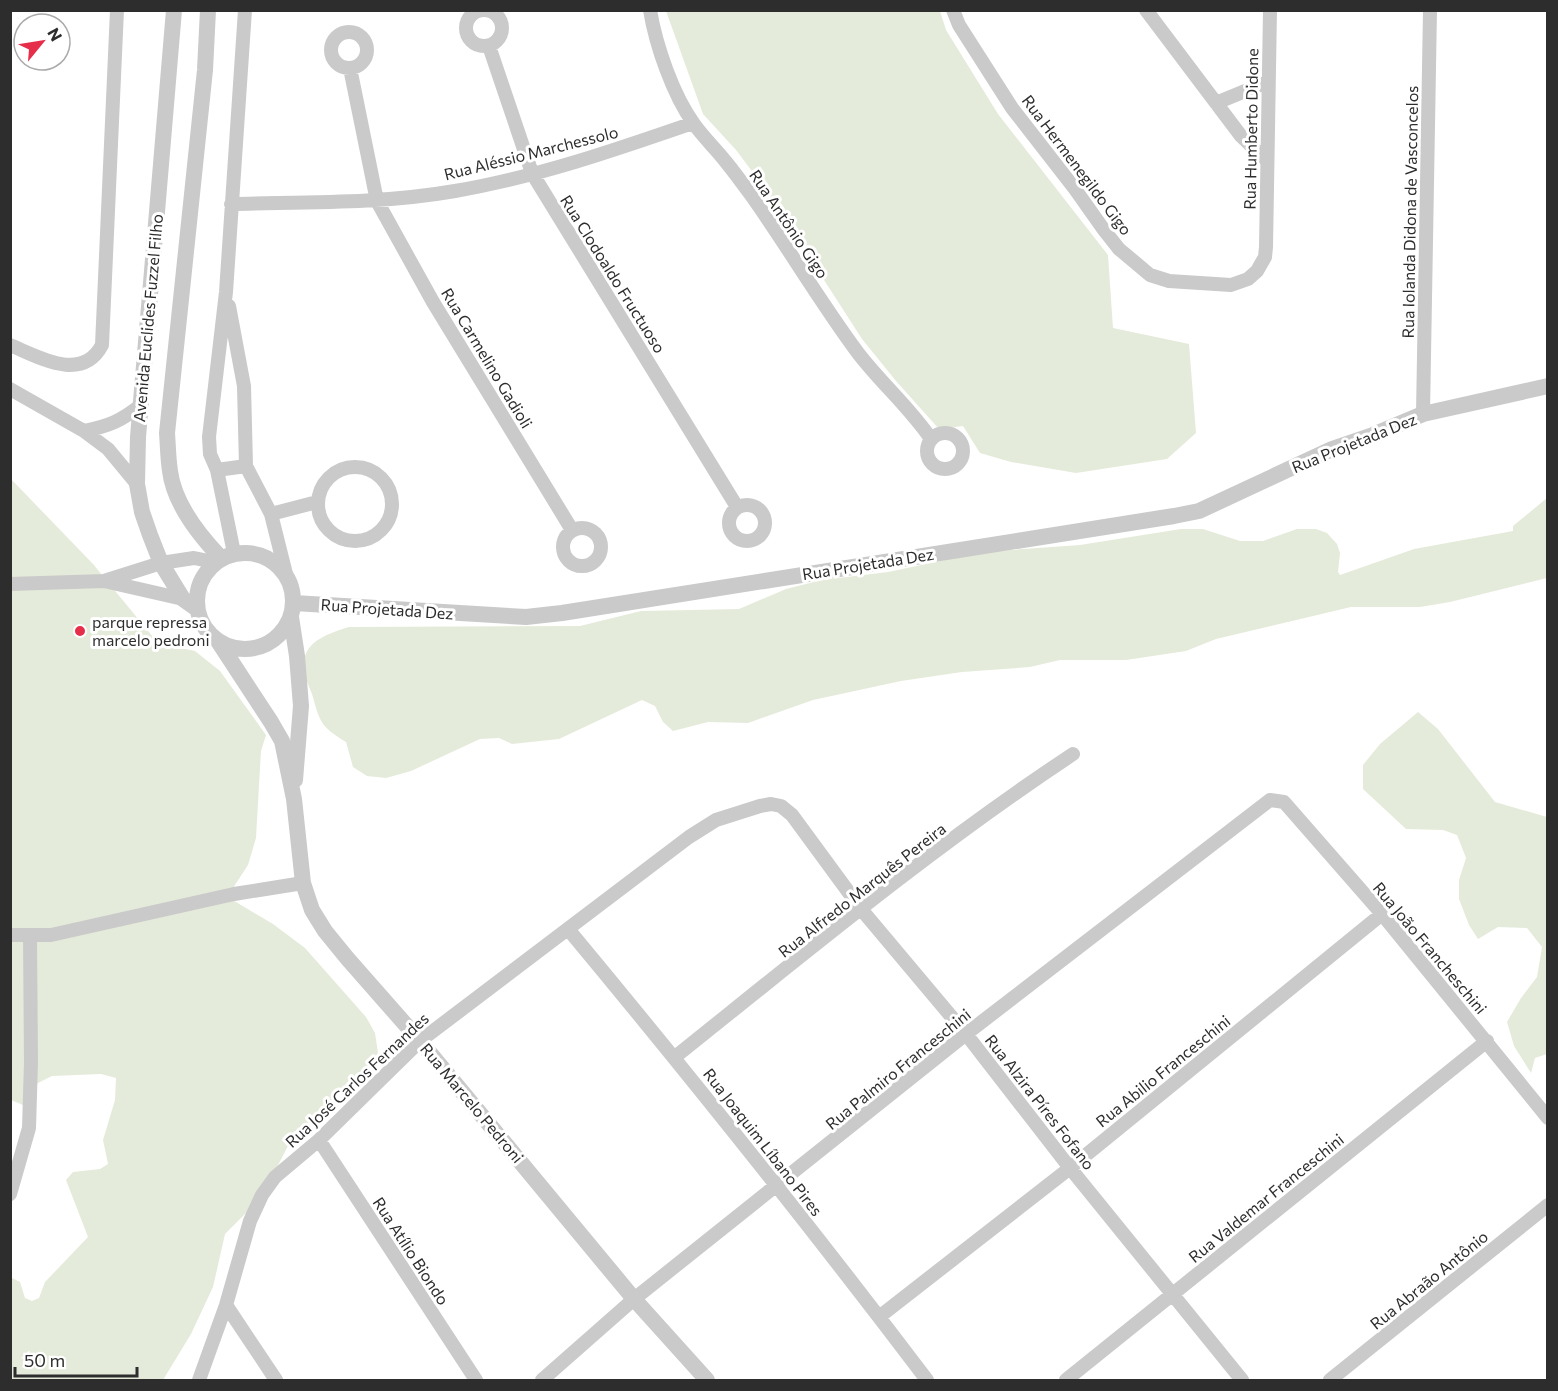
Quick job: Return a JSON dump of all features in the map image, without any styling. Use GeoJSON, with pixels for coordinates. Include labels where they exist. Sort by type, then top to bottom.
{"type":"FeatureCollection","features":[{"type":"Feature","properties":{"kind":"street"},"geometry":{"type":"LineString","coordinates":[[10,345],[63,366],[75,367],[97,355],[102,345],[117,10]]}},
{"type":"Feature","properties":{"kind":"street","name":"Avenida Euclides Fuzzel Filho"},"geometry":{"type":"LineString","coordinates":[[174,10],[141,405],[137,484],[142,512],[161,563],[183,598],[197,609]]}},
{"type":"Feature","properties":{"kind":"street","name":"Avenida Euclides Fuzzel Filho"},"geometry":{"type":"LineString","coordinates":[[208,10],[205,70],[167,433],[170,473],[185,512],[199,535],[222,559]]}},
{"type":"Feature","properties":{"kind":"street"},"geometry":{"type":"LineString","coordinates":[[226,292],[244,386],[246,466],[271,514],[286,574],[292,588],[292,610],[284,630],[273,640],[260,647],[246,649],[231,647],[218,641],[207,631],[197,609],[197,594],[201,580],[222,559],[217,470],[210,454],[210,428],[226,292],[245,10]]}},
{"type":"Feature","properties":{"kind":"street","name":"Rua Antônio Gigo"},"geometry":{"type":"LineString","coordinates":[[650,10],[654,33],[669,77],[693,123],[757,204],[789,255],[858,352],[878,378],[918,420],[931,440]]}},
{"type":"Feature","properties":{"kind":"street","name":"Rua Hermenegildo Gigo"},"geometry":{"type":"LineString","coordinates":[[953,10],[959,25],[1012,108],[1119,249],[1150,275],[1169,281],[1231,285],[1248,279],[1257,271],[1265,257],[1266,247]]}},
{"type":"Feature","properties":{"kind":"street"},"geometry":{"type":"LineString","coordinates":[[1146,10],[1241,136],[1266,160]]}},
{"type":"Feature","properties":{"kind":"street","name":"Rua Humberto Didone"},"geometry":{"type":"LineString","coordinates":[[1266,247],[1270,10]]}},
{"type":"Feature","properties":{"kind":"street","name":"Rua Iolanda Didona de Vasconcelos"},"geometry":{"type":"LineString","coordinates":[[1423,414],[1430,10]]}},
{"type":"Feature","properties":{"kind":"street","name":"Rua Clodoaldo Fructuoso"},"geometry":{"type":"LineString","coordinates":[[489,46],[532,173],[737,507]]}},
{"type":"Feature","properties":{"kind":"street","name":"Rua Carmelino Gadioli"},"geometry":{"type":"LineString","coordinates":[[350,68],[377,201],[433,302],[572,530]]}},
{"type":"Feature","properties":{"kind":"street"},"geometry":{"type":"LineString","coordinates":[[1216,103],[1267,82]]}},
{"type":"Feature","properties":{"kind":"street","name":"Rua Aléssio Marchessolo"},"geometry":{"type":"LineString","coordinates":[[231,204],[377,201],[456,191],[587,159],[693,123]]}},
{"type":"Feature","properties":{"kind":"street","name":"Rua Projetada Dez"},"geometry":{"type":"LineString","coordinates":[[292,610],[525,617],[1174,516],[1208,507],[1332,449],[1423,414],[1548,386]]}},
{"type":"Feature","properties":{"kind":"street"},"geometry":{"type":"LineString","coordinates":[[10,389],[84,431],[108,449],[137,484]]}},
{"type":"Feature","properties":{"kind":"street"},"geometry":{"type":"LineString","coordinates":[[84,431],[111,425],[124,419],[141,405]]}},
{"type":"Feature","properties":{"kind":"street"},"geometry":{"type":"LineString","coordinates":[[217,470],[246,466]]}},
{"type":"Feature","properties":{"kind":"street"},"geometry":{"type":"LineString","coordinates":[[351,466],[364,467],[375,472],[384,480],[393,501],[392,513],[384,528],[370,539],[358,542],[346,541],[334,536],[319,515],[317,502],[320,489],[328,478],[338,470],[351,466]]}},
{"type":"Feature","properties":{"kind":"street"},"geometry":{"type":"LineString","coordinates":[[271,514],[317,502]]}},
{"type":"Feature","properties":{"kind":"street"},"geometry":{"type":"LineString","coordinates":[[104,581],[161,563],[194,558],[222,559],[249,552],[263,555],[276,563],[286,574]]}},
{"type":"Feature","properties":{"kind":"street"},"geometry":{"type":"LineString","coordinates":[[10,584],[104,581],[183,598]]}},
{"type":"Feature","properties":{"kind":"street","name":"Rua Marcelo Pedroni"},"geometry":{"type":"LineString","coordinates":[[292,610],[301,706],[294,799]]}},
{"type":"Feature","properties":{"kind":"street","name":"Rua Marcelo Pedroni"},"geometry":{"type":"LineString","coordinates":[[218,641],[282,741],[294,799],[303,883],[312,910],[325,931],[420,1041],[634,1299],[707,1380]]}},
{"type":"Feature","properties":{"kind":"street","name":"Rua Alfredo Marquês Pereira"},"geometry":{"type":"LineString","coordinates":[[675,1057],[861,909],[1037,777],[1073,754]]}},
{"type":"Feature","properties":{"kind":"street","name":"Rua Palmiro Franceschini"},"geometry":{"type":"LineString","coordinates":[[542,1380],[634,1299],[966,1034],[1270,800],[1284,802]]}},
{"type":"Feature","properties":{"kind":"street","name":"Rua João Francheschini"},"geometry":{"type":"LineString","coordinates":[[1284,802],[1382,914],[1548,1118]]}},
{"type":"Feature","properties":{"kind":"street","name":"Rua Alzira Píres Fofano"},"geometry":{"type":"LineString","coordinates":[[760,806],[771,804],[781,806],[792,815],[861,909],[966,1034],[1172,1296],[1242,1380]]}},
{"type":"Feature","properties":{"kind":"street","name":"Rua José Carlos Fernandes"},"geometry":{"type":"LineString","coordinates":[[199,1380],[226,1305],[250,1221],[262,1195],[275,1177],[319,1140],[420,1041],[689,837],[716,820],[760,806]]}},
{"type":"Feature","properties":{"kind":"street"},"geometry":{"type":"LineString","coordinates":[[10,935],[61,933],[234,894],[303,883]]}},
{"type":"Feature","properties":{"kind":"street","name":"Rua Abilio Franceschini"},"geometry":{"type":"LineString","coordinates":[[879,1317],[1070,1168],[1382,914]]}},
{"type":"Feature","properties":{"kind":"street","name":"Rua Joaquim Líbano Pires"},"geometry":{"type":"LineString","coordinates":[[568,929],[675,1057],[778,1186],[927,1380]]}},
{"type":"Feature","properties":{"kind":"street"},"geometry":{"type":"LineString","coordinates":[[10,1194],[30,1128],[32,1062],[30,935]]}},
{"type":"Feature","properties":{"kind":"street","name":"Rua Valdemar Franceschini"},"geometry":{"type":"LineString","coordinates":[[1066,1380],[1487,1041]]}},
{"type":"Feature","properties":{"kind":"street","name":"Rua Atílio Biondo"},"geometry":{"type":"LineString","coordinates":[[319,1140],[476,1380]]}},
{"type":"Feature","properties":{"kind":"street","name":"Rua Abraão Antônio"},"geometry":{"type":"LineString","coordinates":[[1330,1380],[1548,1205]]}},
{"type":"Feature","properties":{"kind":"street"},"geometry":{"type":"LineString","coordinates":[[226,1305],[276,1380]]}},
{"type":"Feature","properties":{"kind":"green space"},"geometry":{"type":"Polygon","coordinates":[[[666,11],[940,11],[946,30],[998,114],[1108,255],[1113,328],[1189,344],[1196,433],[1167,459],[1076,473],[1011,462],[980,453],[963,426],[939,429],[862,339],[766,190],[736,150],[703,114],[666,11]]]}},
{"type":"Feature","properties":{"kind":"green space"},"geometry":{"type":"Polygon","coordinates":[[[11,479],[93,564],[158,643],[195,651],[220,671],[266,735],[261,751],[256,838],[248,865],[231,891],[231,899],[273,924],[305,948],[366,1017],[375,1033],[378,1053],[365,1079],[338,1094],[288,1146],[261,1198],[225,1234],[213,1287],[191,1334],[163,1380],[11,1380],[12,1204],[12,1278],[20,1282],[25,1298],[32,1301],[39,1298],[45,1282],[88,1237],[66,1180],[73,1172],[100,1169],[108,1164],[103,1140],[115,1100],[116,1078],[101,1074],[52,1076],[30,1087],[23,1105],[11,1100],[11,479]]]}},
{"type":"Feature","properties":{"kind":"green space"},"geometry":{"type":"Polygon","coordinates":[[[1547,498],[1547,578],[1450,602],[1420,607],[1351,607],[1216,639],[1186,651],[1126,660],[1060,660],[1030,667],[962,672],[901,681],[813,700],[748,723],[708,722],[673,731],[663,722],[655,706],[642,700],[559,739],[512,744],[499,738],[480,739],[411,771],[386,778],[367,776],[353,767],[346,742],[331,732],[319,717],[304,670],[305,658],[312,644],[326,635],[349,627],[580,626],[641,611],[739,609],[786,589],[822,580],[888,572],[983,552],[1080,545],[1181,529],[1203,529],[1240,541],[1263,541],[1297,529],[1316,529],[1327,533],[1337,544],[1340,553],[1338,572],[1340,575],[1414,549],[1513,531],[1513,526],[1547,498]]]}},
{"type":"Feature","properties":{"kind":"green space"},"geometry":{"type":"Polygon","coordinates":[[[1418,712],[1438,729],[1495,802],[1547,817],[1547,1054],[1535,1058],[1531,1073],[1514,1046],[1507,1022],[1537,977],[1542,947],[1527,928],[1498,927],[1478,939],[1469,925],[1459,899],[1459,880],[1466,858],[1457,835],[1443,830],[1406,829],[1363,789],[1363,765],[1380,744],[1418,712]]]}},
{"type":"Feature","properties":{"kind":"place","name":"parque repressa marcelo pedroni"},"geometry":{"type":"Point","coordinates":[80,631]}}]}
